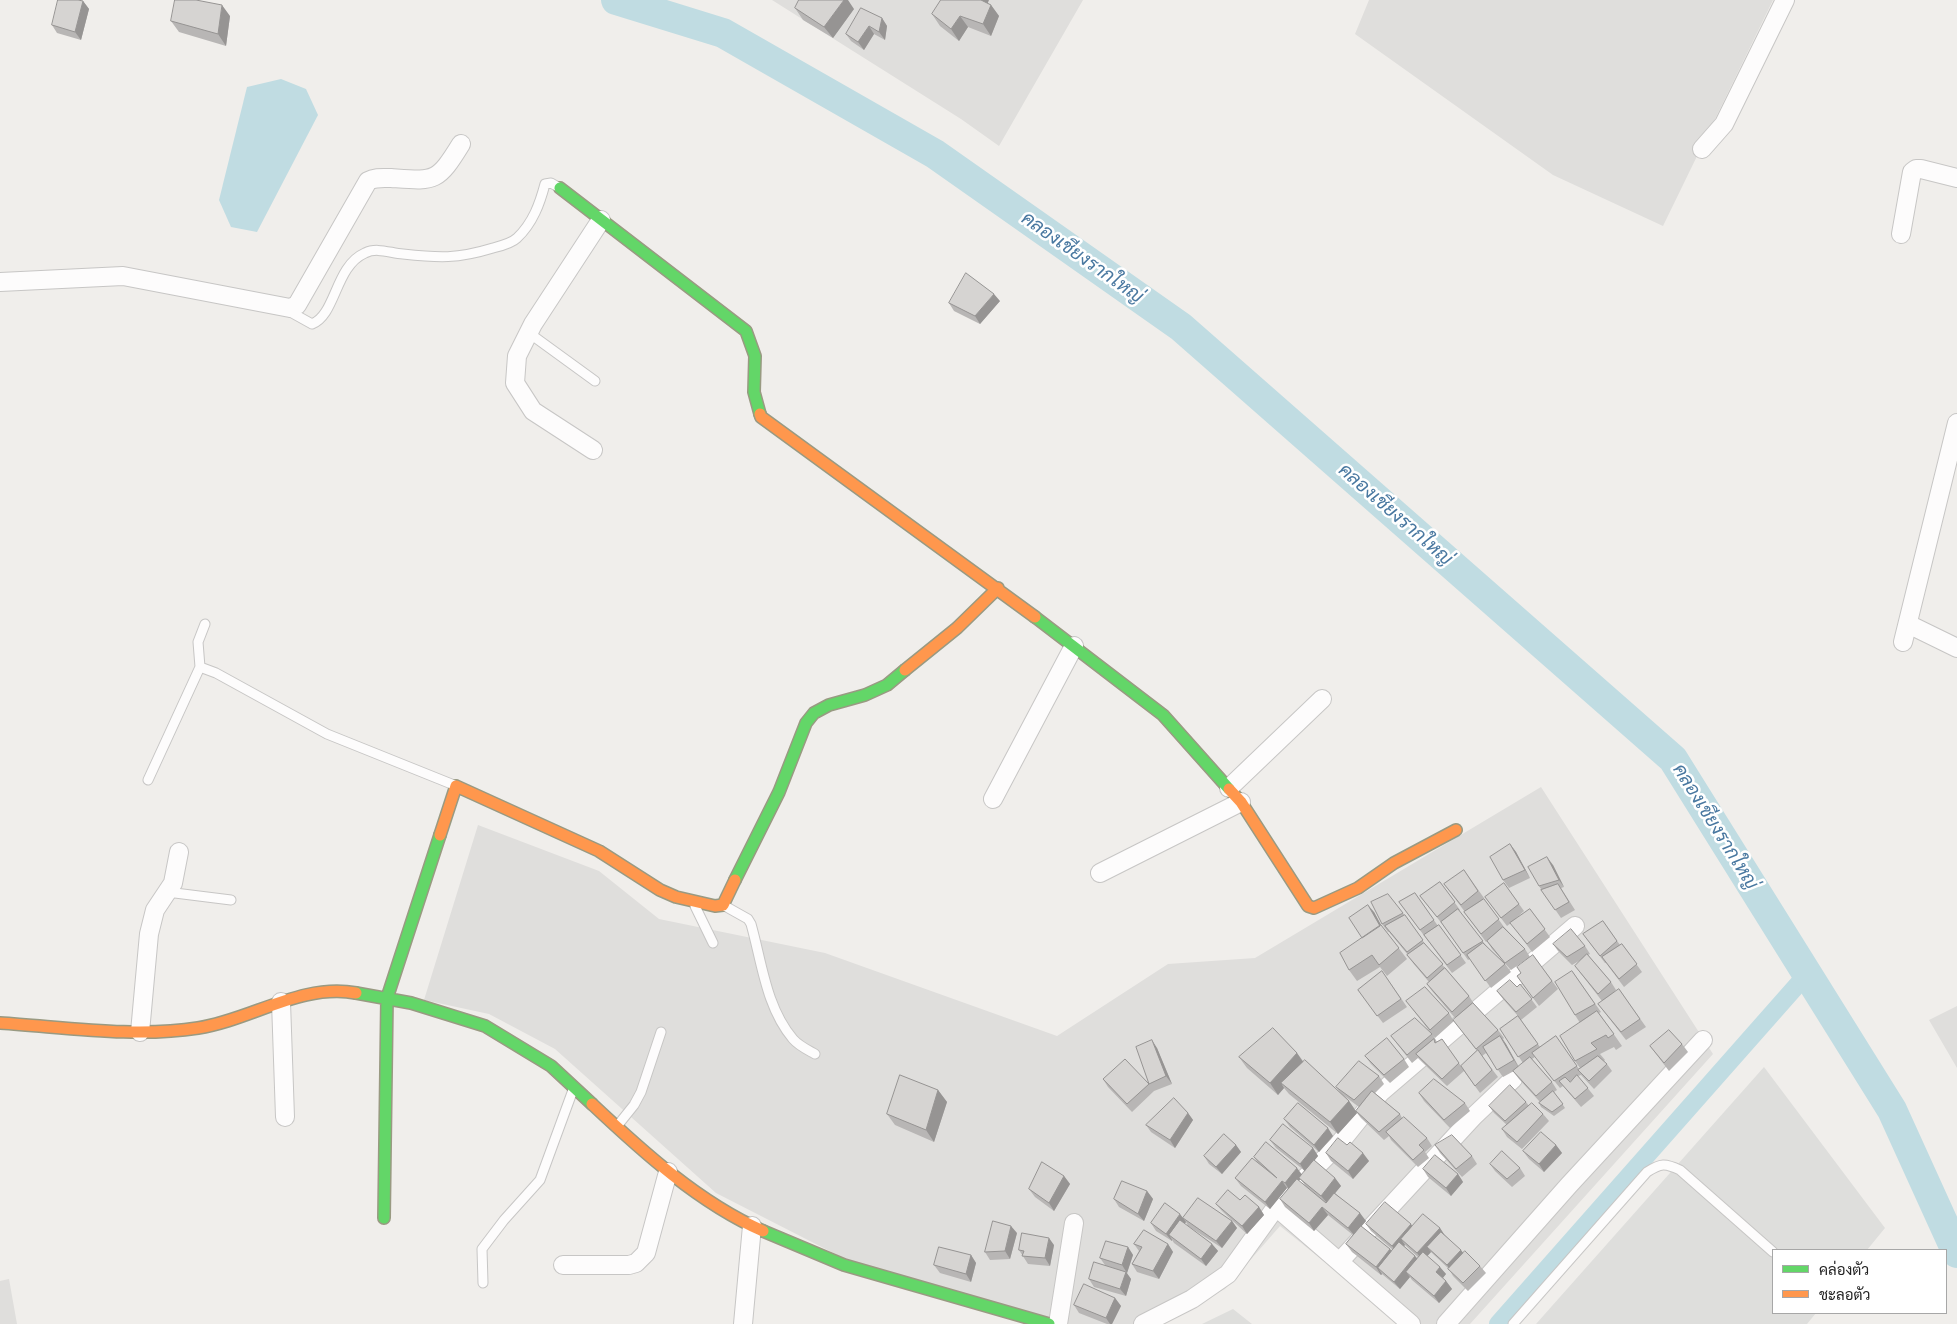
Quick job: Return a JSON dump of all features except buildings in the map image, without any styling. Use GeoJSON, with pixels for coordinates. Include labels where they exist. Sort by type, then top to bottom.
{"type":"FeatureCollection","features":[{"type":"Feature","properties":{"kind":"street"},"geometry":{"type":"LineString","coordinates":[[1702,149],[1724,124],[1785,0]]}},
{"type":"Feature","properties":{"kind":"street"},"geometry":{"type":"LineString","coordinates":[[0,282],[123,276],[290,308],[297,305],[368,181],[373,178],[422,180],[437,177],[461,144]]}},
{"type":"Feature","properties":{"kind":"street"},"geometry":{"type":"LineString","coordinates":[[1901,234],[1912,172],[1916,169],[1921,169],[1957,178]]}},
{"type":"Feature","properties":{"kind":"street"},"geometry":{"type":"LineString","coordinates":[[560,188],[746,331],[755,356],[754,392],[760,417],[998,588],[1163,715],[1241,802],[1308,906],[1314,908],[1358,888],[1394,863],[1456,830]]}},
{"type":"Feature","properties":{"kind":"street"},"geometry":{"type":"LineString","coordinates":[[593,450],[533,411],[515,383],[518,356],[529,333],[601,220]]}},
{"type":"Feature","properties":{"kind":"street"},"geometry":{"type":"LineString","coordinates":[[1903,642],[1957,423]]}},
{"type":"Feature","properties":{"kind":"street"},"geometry":{"type":"LineString","coordinates":[[384,1218],[386,998],[456,786],[599,851],[660,890],[676,897],[715,906],[723,905],[778,792],[806,723],[814,712],[828,705],[865,695],[886,686],[956,628],[998,588]]}},
{"type":"Feature","properties":{"kind":"street"},"geometry":{"type":"LineString","coordinates":[[1908,624],[1957,648]]}},
{"type":"Feature","properties":{"kind":"street"},"geometry":{"type":"LineString","coordinates":[[993,799],[1074,646]]}},
{"type":"Feature","properties":{"kind":"street"},"geometry":{"type":"LineString","coordinates":[[1229,788],[1322,699]]}},
{"type":"Feature","properties":{"kind":"street"},"geometry":{"type":"LineString","coordinates":[[1100,873],[1241,802]]}},
{"type":"Feature","properties":{"kind":"street"},"geometry":{"type":"LineString","coordinates":[[140,1032],[149,934],[154,910],[173,883],[180,852]]}},
{"type":"Feature","properties":{"kind":"street"},"geometry":{"type":"LineString","coordinates":[[1143,1324],[1192,1299],[1228,1274],[1276,1208],[1338,1145],[1380,1093],[1575,926]]}},
{"type":"Feature","properties":{"kind":"street"},"geometry":{"type":"LineString","coordinates":[[0,1023],[154,1033],[199,1028],[224,1022],[313,992],[351,992],[411,1003],[486,1026],[551,1066],[616,1127],[668,1172],[752,1226],[844,1265],[1049,1324]]}},
{"type":"Feature","properties":{"kind":"street"},"geometry":{"type":"LineString","coordinates":[[281,1002],[285,1117]]}},
{"type":"Feature","properties":{"kind":"street"},"geometry":{"type":"LineString","coordinates":[[1446,1324],[1703,1040]]}},
{"type":"Feature","properties":{"kind":"street"},"geometry":{"type":"LineString","coordinates":[[1340,1261],[1474,1116],[1513,1079]]}},
{"type":"Feature","properties":{"kind":"street"},"geometry":{"type":"LineString","coordinates":[[563,1264],[629,1265],[640,1260],[646,1252],[668,1172]]}},
{"type":"Feature","properties":{"kind":"street"},"geometry":{"type":"LineString","coordinates":[[1276,1208],[1340,1261],[1411,1324]]}},
{"type":"Feature","properties":{"kind":"street"},"geometry":{"type":"LineString","coordinates":[[1058,1324],[1074,1223]]}},
{"type":"Feature","properties":{"kind":"street"},"geometry":{"type":"LineString","coordinates":[[743,1324],[752,1226]]}},
{"type":"Feature","properties":{"kind":"lane"},"geometry":{"type":"LineString","coordinates":[[283,307],[312,324],[316,322],[325,314],[338,284],[352,261],[366,252],[378,250],[445,258],[470,256],[498,247],[516,239],[531,221],[545,184],[551,183],[560,188]]}},
{"type":"Feature","properties":{"kind":"lane"},"geometry":{"type":"LineString","coordinates":[[529,333],[596,381]]}},
{"type":"Feature","properties":{"kind":"lane"},"geometry":{"type":"LineString","coordinates":[[148,780],[202,667],[198,642],[205,624]]}},
{"type":"Feature","properties":{"kind":"lane"},"geometry":{"type":"LineString","coordinates":[[202,667],[327,734],[456,786]]}},
{"type":"Feature","properties":{"kind":"lane"},"geometry":{"type":"LineString","coordinates":[[167,892],[231,900]]}},
{"type":"Feature","properties":{"kind":"lane"},"geometry":{"type":"LineString","coordinates":[[693,901],[713,943]]}},
{"type":"Feature","properties":{"kind":"lane"},"geometry":{"type":"LineString","coordinates":[[723,905],[748,919],[775,1012],[793,1040],[815,1054]]}},
{"type":"Feature","properties":{"kind":"lane"},"geometry":{"type":"LineString","coordinates":[[616,1127],[634,1105],[641,1092],[661,1032]]}},
{"type":"Feature","properties":{"kind":"lane"},"geometry":{"type":"LineString","coordinates":[[483,1283],[482,1249],[504,1220],[540,1180],[574,1087]]}},
{"type":"Feature","properties":{"kind":"lane"},"geometry":{"type":"LineString","coordinates":[[1513,1324],[1647,1172],[1658,1165],[1669,1165],[1680,1170],[1772,1251]]}},
{"type":"Feature","properties":{"kind":"shaded area"},"geometry":{"type":"Polygon","coordinates":[[[772,0],[1083,0],[999,146],[961,119],[772,0]]]}},
{"type":"Feature","properties":{"kind":"shaded area"},"geometry":{"type":"Polygon","coordinates":[[[1369,0],[1773,0],[1663,226],[1553,175],[1355,34],[1369,0]]]}},
{"type":"Feature","properties":{"kind":"shaded area"},"geometry":{"type":"Polygon","coordinates":[[[1541,787],[1713,1054],[1470,1324],[1402,1324],[1280,1226],[1225,1289],[1150,1324],[1056,1324],[890,1282],[716,1193],[555,1049],[489,1014],[424,1000],[478,825],[599,871],[659,919],[825,953],[1057,1036],[1168,964],[1255,958],[1541,787]]]}},
{"type":"Feature","properties":{"kind":"shaded area"},"geometry":{"type":"Polygon","coordinates":[[[1957,1006],[1957,1068],[1929,1020],[1957,1006]]]}},
{"type":"Feature","properties":{"kind":"shaded area"},"geometry":{"type":"Polygon","coordinates":[[[1764,1067],[1885,1228],[1868,1249],[1772,1249],[1772,1314],[1815,1314],[1807,1324],[1536,1324],[1764,1067]]]}},
{"type":"Feature","properties":{"kind":"shaded area"},"geometry":{"type":"Polygon","coordinates":[[[9,1279],[17,1324],[0,1324],[0,1281],[9,1279]]]}},
{"type":"Feature","properties":{"kind":"shaded area"},"geometry":{"type":"Polygon","coordinates":[[[1233,1309],[1252,1324],[1202,1324],[1233,1309]]]}},
{"type":"Feature","properties":{"kind":"water"},"geometry":{"type":"Polygon","coordinates":[[[281,79],[306,89],[318,115],[257,232],[231,227],[219,200],[247,87],[281,79]]]}},
{"type":"Feature","properties":{"kind":"waterway","name":"คลองเชียงรากใหญ่"},"geometry":{"type":"LineString","coordinates":[[616,0],[723,33],[935,154],[1181,327],[1673,759],[1892,1110],[1957,1253]]}},
{"type":"Feature","properties":{"kind":"waterway"},"geometry":{"type":"LineString","coordinates":[[1498,1324],[1807,974]]}},
{"type":"Feature","properties":{"kind":"traffic: fast"},"geometry":{"type":"LineString","coordinates":[[560,188],[746,331],[755,356],[754,392],[760,414]]}},
{"type":"Feature","properties":{"kind":"traffic: fast"},"geometry":{"type":"LineString","coordinates":[[1035,617],[1163,715],[1229,789]]}},
{"type":"Feature","properties":{"kind":"traffic: fast"},"geometry":{"type":"LineString","coordinates":[[735,880],[779,792],[806,723],[814,713],[829,705],[865,695],[887,685],[905,670]]}},
{"type":"Feature","properties":{"kind":"traffic: fast"},"geometry":{"type":"LineString","coordinates":[[384,1218],[387,998],[440,835]]}},
{"type":"Feature","properties":{"kind":"traffic: fast"},"geometry":{"type":"LineString","coordinates":[[356,993],[411,1003],[485,1026],[551,1066],[592,1104]]}},
{"type":"Feature","properties":{"kind":"traffic: fast"},"geometry":{"type":"LineString","coordinates":[[763,1231],[844,1265],[1049,1324]]}},
{"type":"Feature","properties":{"kind":"traffic: slow"},"geometry":{"type":"LineString","coordinates":[[760,414],[761,417],[1035,617]]}},
{"type":"Feature","properties":{"kind":"traffic: slow"},"geometry":{"type":"LineString","coordinates":[[905,670],[957,628],[998,588]]}},
{"type":"Feature","properties":{"kind":"traffic: slow"},"geometry":{"type":"LineString","coordinates":[[440,835],[456,786],[599,851],[660,890],[676,897],[715,906],[723,905],[735,880]]}},
{"type":"Feature","properties":{"kind":"traffic: slow"},"geometry":{"type":"LineString","coordinates":[[1229,789],[1241,802],[1308,906],[1314,908],[1358,888],[1394,863],[1456,830]]}},
{"type":"Feature","properties":{"kind":"traffic: slow"},"geometry":{"type":"LineString","coordinates":[[0,1023],[99,1031],[174,1031],[218,1024],[276,1004],[316,993],[336,991],[356,993]]}},
{"type":"Feature","properties":{"kind":"traffic: slow"},"geometry":{"type":"LineString","coordinates":[[592,1104],[672,1175],[716,1206],[763,1231]]}}]}
